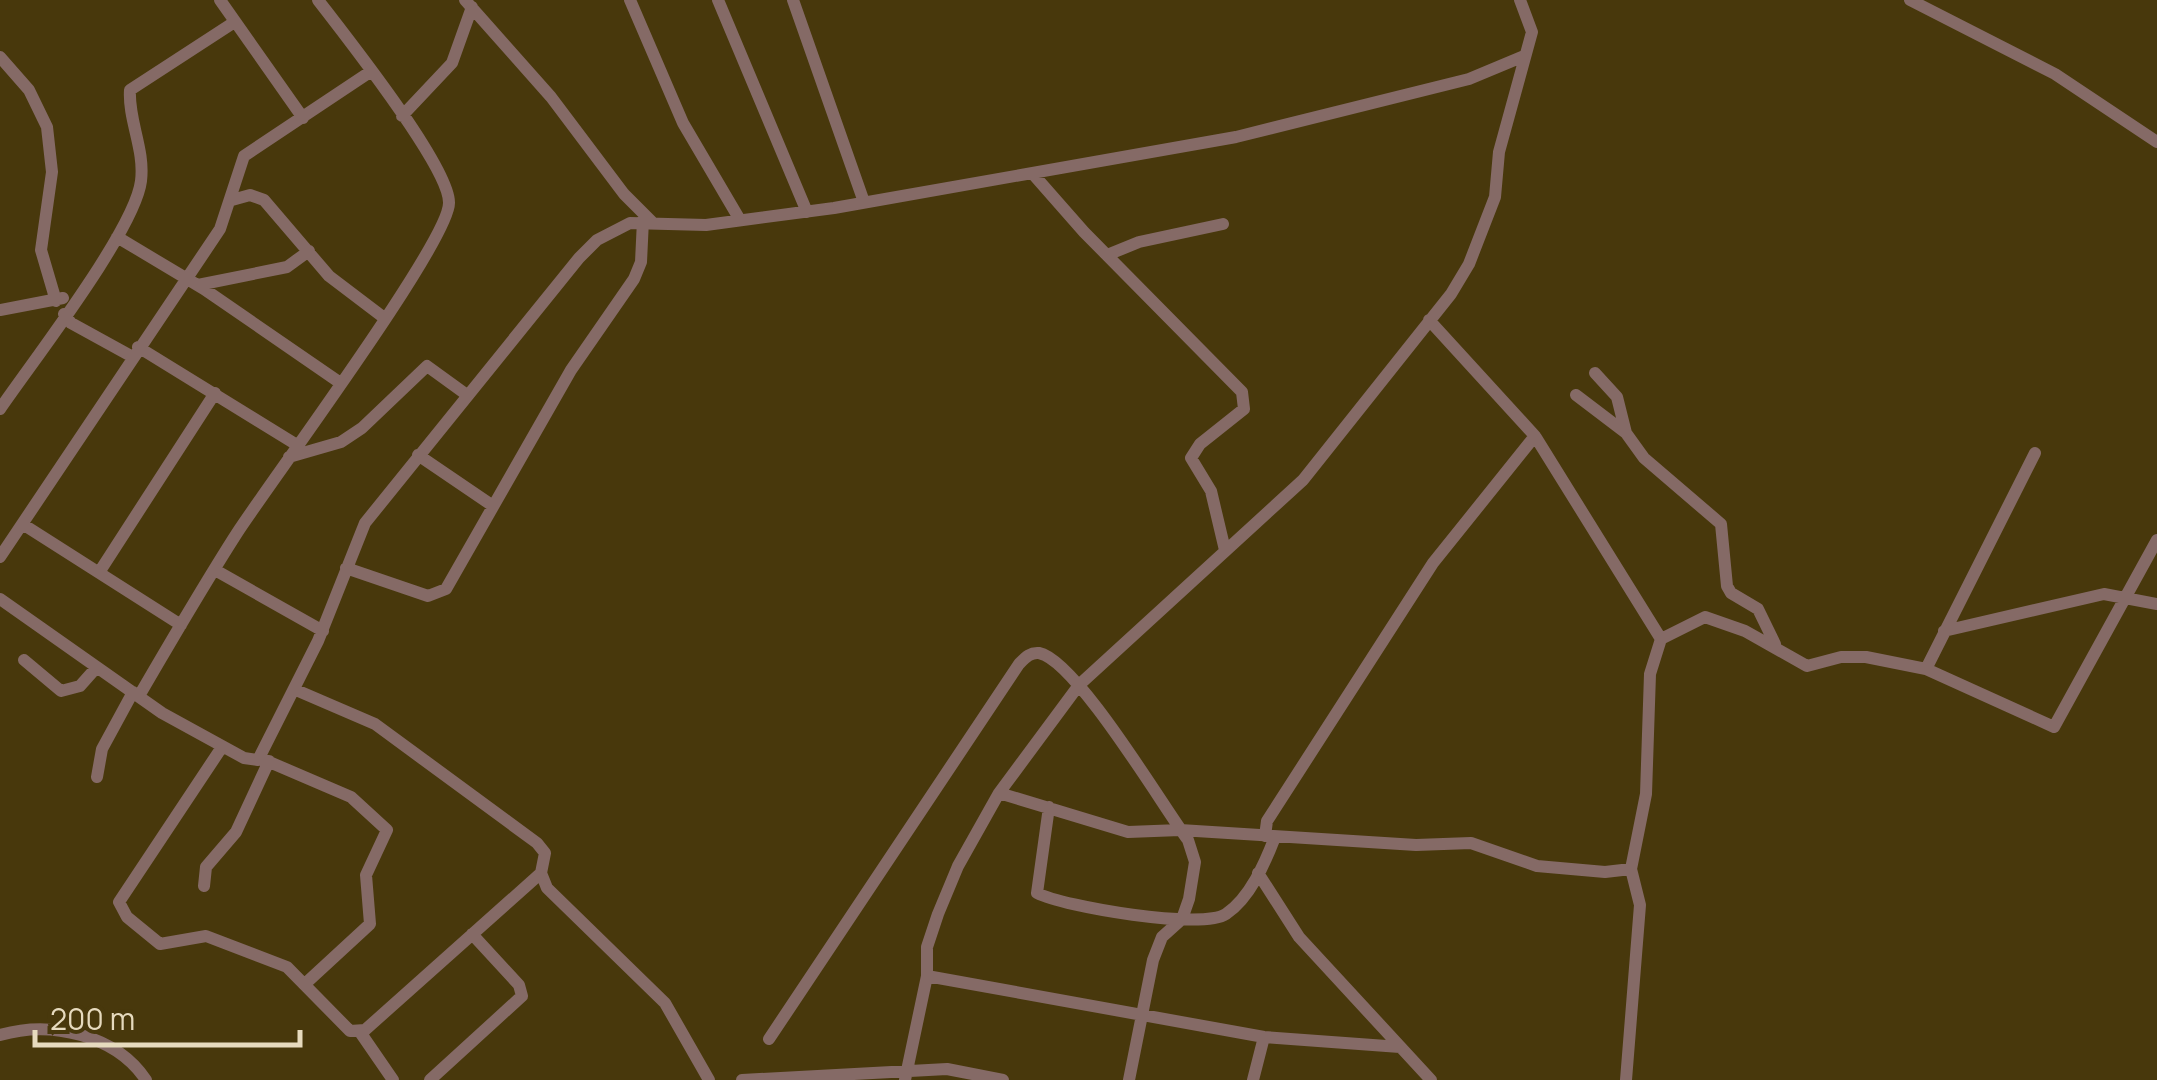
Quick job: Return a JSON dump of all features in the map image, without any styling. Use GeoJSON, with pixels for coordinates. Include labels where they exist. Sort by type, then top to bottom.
{"type":"FeatureCollection","features":[{"type":"Feature","properties":{"kind":"street"},"geometry":{"type":"LineString","coordinates":[[220,0],[303,118]]}},
{"type":"Feature","properties":{"kind":"street"},"geometry":{"type":"LineString","coordinates":[[97,777],[102,748],[432,244],[449,204],[439,174],[402,116],[318,0]]}},
{"type":"Feature","properties":{"kind":"street"},"geometry":{"type":"LineString","coordinates":[[630,0],[683,123],[740,220]]}},
{"type":"Feature","properties":{"kind":"street"},"geometry":{"type":"LineString","coordinates":[[718,0],[808,212]]}},
{"type":"Feature","properties":{"kind":"street"},"geometry":{"type":"LineString","coordinates":[[793,0],[864,202]]}},
{"type":"Feature","properties":{"kind":"street"},"geometry":{"type":"LineString","coordinates":[[906,1075],[927,976],[927,947],[958,866],[999,794],[1079,685],[1302,480],[1469,264],[1489,216],[1533,25],[1520,0]]}},
{"type":"Feature","properties":{"kind":"street"},"geometry":{"type":"LineString","coordinates":[[1918,2],[2054,74],[2155,136]]}},
{"type":"Feature","properties":{"kind":"street"},"geometry":{"type":"LineString","coordinates":[[402,116],[452,63],[468,4]]}},
{"type":"Feature","properties":{"kind":"street"},"geometry":{"type":"LineString","coordinates":[[468,4],[551,97],[648,221]]}},
{"type":"Feature","properties":{"kind":"street"},"geometry":{"type":"LineString","coordinates":[[0,409],[118,237],[142,180],[140,139],[129,92],[233,23]]}},
{"type":"Feature","properties":{"kind":"street"},"geometry":{"type":"LineString","coordinates":[[204,886],[206,867],[236,832],[365,524],[418,454],[596,240],[648,221],[680,226],[808,212],[1236,136],[1469,79],[1524,56]]}},
{"type":"Feature","properties":{"kind":"street"},"geometry":{"type":"LineString","coordinates":[[0,57],[28,90],[47,127],[52,172],[41,250],[56,301]]}},
{"type":"Feature","properties":{"kind":"street"},"geometry":{"type":"LineString","coordinates":[[0,557],[134,351],[192,281],[220,229],[244,156],[370,72]]}},
{"type":"Feature","properties":{"kind":"street"},"geometry":{"type":"LineString","coordinates":[[1033,174],[1246,400],[1244,408],[1191,458],[1208,483],[1225,550]]}},
{"type":"Feature","properties":{"kind":"street"},"geometry":{"type":"LineString","coordinates":[[232,200],[250,195],[264,200],[337,283],[383,317]]}},
{"type":"Feature","properties":{"kind":"street"},"geometry":{"type":"LineString","coordinates":[[346,568],[415,592],[438,594],[446,589],[571,370],[634,278],[648,221]]}},
{"type":"Feature","properties":{"kind":"street"},"geometry":{"type":"LineString","coordinates":[[1107,254],[1138,242],[1222,224]]}},
{"type":"Feature","properties":{"kind":"street"},"geometry":{"type":"LineString","coordinates":[[118,237],[192,281],[339,382]]}},
{"type":"Feature","properties":{"kind":"street"},"geometry":{"type":"LineString","coordinates":[[192,281],[287,267],[310,251]]}},
{"type":"Feature","properties":{"kind":"street"},"geometry":{"type":"LineString","coordinates":[[0,310],[56,301],[80,291]]}},
{"type":"Feature","properties":{"kind":"street"},"geometry":{"type":"LineString","coordinates":[[64,314],[71,324],[215,393],[293,451],[341,442],[362,428],[427,366],[467,395]]}},
{"type":"Feature","properties":{"kind":"street"},"geometry":{"type":"LineString","coordinates":[[1429,320],[1535,436],[1661,639]]}},
{"type":"Feature","properties":{"kind":"street"},"geometry":{"type":"LineString","coordinates":[[1595,373],[1617,398],[1626,433]]}},
{"type":"Feature","properties":{"kind":"street"},"geometry":{"type":"LineString","coordinates":[[100,571],[215,393]]}},
{"type":"Feature","properties":{"kind":"street"},"geometry":{"type":"LineString","coordinates":[[1576,395],[1626,433],[1644,458],[1721,524],[1731,594],[1758,609],[1776,647]]}},
{"type":"Feature","properties":{"kind":"street"},"geometry":{"type":"LineString","coordinates":[[1049,807],[1037,893],[1182,918],[1211,920],[1226,914],[1258,873],[1270,836],[1268,821],[1420,583],[1535,436]]}},
{"type":"Feature","properties":{"kind":"street"},"geometry":{"type":"LineString","coordinates":[[418,454],[493,506]]}},
{"type":"Feature","properties":{"kind":"street"},"geometry":{"type":"LineString","coordinates":[[1926,669],[2035,454]]}},
{"type":"Feature","properties":{"kind":"street"},"geometry":{"type":"LineString","coordinates":[[24,524],[181,625]]}},
{"type":"Feature","properties":{"kind":"street"},"geometry":{"type":"LineString","coordinates":[[1626,1080],[1640,905],[1630,869],[1646,794],[1650,674],[1661,639],[1705,617],[1720,619],[1807,666],[1841,657],[1866,657],[1926,669],[2054,727],[2157,540]]}},
{"type":"Feature","properties":{"kind":"street"},"geometry":{"type":"LineString","coordinates":[[215,570],[323,631]]}},
{"type":"Feature","properties":{"kind":"street"},"geometry":{"type":"LineString","coordinates":[[1944,630],[2078,597],[2128,597],[2157,604]]}},
{"type":"Feature","properties":{"kind":"street"},"geometry":{"type":"LineString","coordinates":[[0,598],[96,668],[222,747],[252,761],[264,760],[356,799],[388,830],[366,875],[370,924],[306,984]]}},
{"type":"Feature","properties":{"kind":"street"},"geometry":{"type":"LineString","coordinates":[[768,1039],[1019,664],[1032,653],[1041,654],[1079,685],[1180,830],[1195,862],[1182,918],[1157,947],[1130,1080]]}},
{"type":"Feature","properties":{"kind":"street"},"geometry":{"type":"LineString","coordinates":[[24,660],[61,692],[80,686],[96,668]]}},
{"type":"Feature","properties":{"kind":"street"},"geometry":{"type":"LineString","coordinates":[[296,690],[375,724],[532,839],[545,853],[540,873],[360,1032]]}},
{"type":"Feature","properties":{"kind":"street"},"geometry":{"type":"LineString","coordinates":[[222,747],[119,902],[128,917],[160,944],[206,936],[287,967],[346,1029],[360,1032],[394,1080]]}},
{"type":"Feature","properties":{"kind":"street"},"geometry":{"type":"LineString","coordinates":[[999,794],[1128,832],[1180,830],[1471,843],[1536,866],[1605,872],[1630,869]]}},
{"type":"Feature","properties":{"kind":"street"},"geometry":{"type":"LineString","coordinates":[[540,873],[547,888],[665,1003],[709,1080]]}},
{"type":"Feature","properties":{"kind":"street"},"geometry":{"type":"LineString","coordinates":[[1258,873],[1298,937],[1431,1080]]}},
{"type":"Feature","properties":{"kind":"street"},"geometry":{"type":"LineString","coordinates":[[430,1080],[522,996],[519,985],[472,934]]}},
{"type":"Feature","properties":{"kind":"street"},"geometry":{"type":"LineString","coordinates":[[927,976],[1264,1037],[1400,1047]]}},
{"type":"Feature","properties":{"kind":"street"},"geometry":{"type":"LineString","coordinates":[[0,1035],[13,1031],[64,1032],[103,1039],[142,1078]]}},
{"type":"Feature","properties":{"kind":"street"},"geometry":{"type":"LineString","coordinates":[[1253,1080],[1264,1037]]}},
{"type":"Feature","properties":{"kind":"street"},"geometry":{"type":"LineString","coordinates":[[742,1080],[906,1075],[947,1069],[1002,1080]]}}]}
